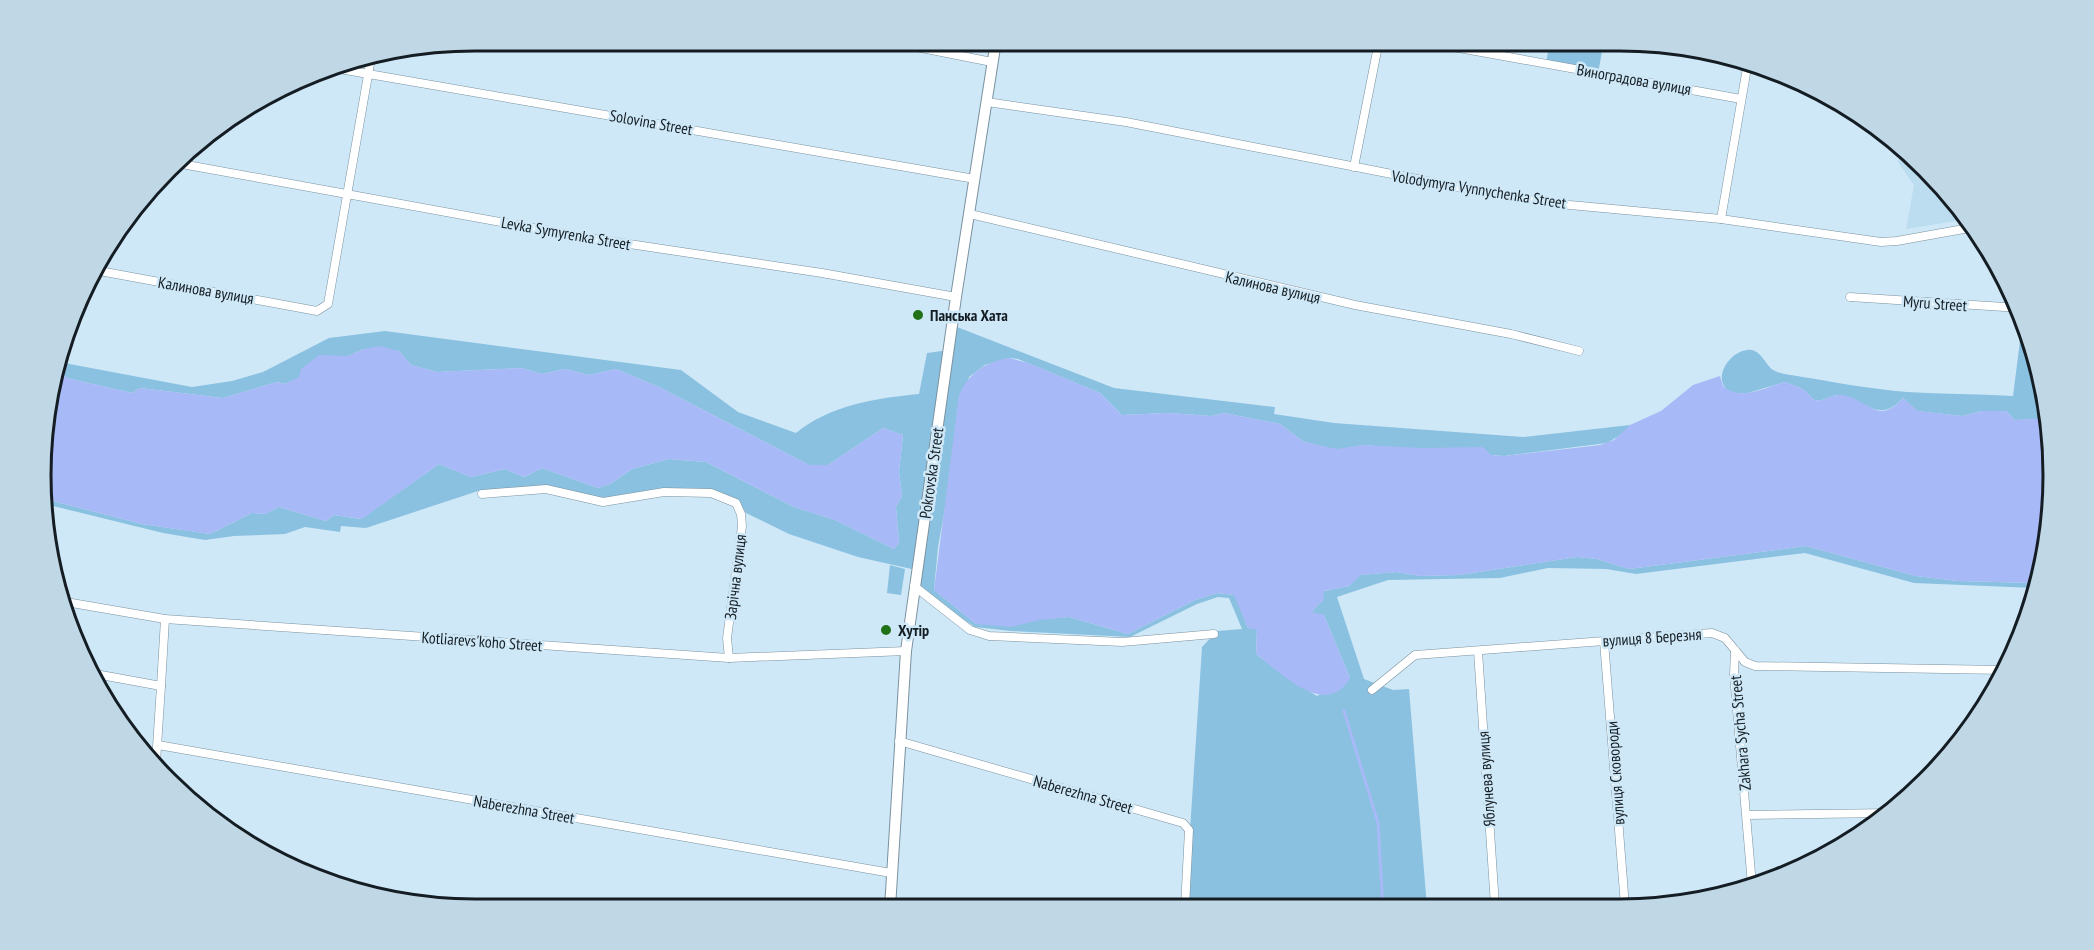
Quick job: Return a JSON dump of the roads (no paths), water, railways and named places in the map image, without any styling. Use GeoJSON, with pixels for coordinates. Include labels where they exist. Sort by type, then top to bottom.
{"type":"FeatureCollection","features":[{"type":"Feature","properties":{"kind":"street"},"geometry":{"type":"LineString","coordinates":[[939,51],[992,62]]}},
{"type":"Feature","properties":{"kind":"street","name":"Pokrovska Street"},"geometry":{"type":"LineString","coordinates":[[890,899],[906,651],[956,297],[994,51]]}},
{"type":"Feature","properties":{"kind":"street"},"geometry":{"type":"LineString","coordinates":[[1354,166],[1377,51]]}},
{"type":"Feature","properties":{"kind":"street","name":"Виноградова вулиця"},"geometry":{"type":"LineString","coordinates":[[1480,51],[1741,99]]}},
{"type":"Feature","properties":{"kind":"street"},"geometry":{"type":"LineString","coordinates":[[346,193],[370,64]]}},
{"type":"Feature","properties":{"kind":"street","name":"Solovina Street"},"geometry":{"type":"LineString","coordinates":[[349,71],[975,179]]}},
{"type":"Feature","properties":{"kind":"street"},"geometry":{"type":"LineString","coordinates":[[1720,219],[1746,71]]}},
{"type":"Feature","properties":{"kind":"street","name":"Volodymyra Vynnychenka Street"},"geometry":{"type":"LineString","coordinates":[[987,102],[1126,122],[1499,195],[1570,205],[1720,219],[1881,242],[1964,229]]}},
{"type":"Feature","properties":{"kind":"street","name":"Levka Symyrenka Street"},"geometry":{"type":"LineString","coordinates":[[186,165],[582,237],[822,273],[956,297]]}},
{"type":"Feature","properties":{"kind":"street","name":"Калинова вулиця"},"geometry":{"type":"LineString","coordinates":[[103,272],[317,311],[328,304],[346,193]]}},
{"type":"Feature","properties":{"kind":"street","name":"Калинова вулиця"},"geometry":{"type":"LineString","coordinates":[[970,214],[1344,303],[1511,334],[1579,351]]}},
{"type":"Feature","properties":{"kind":"street","name":"Myru Street"},"geometry":{"type":"LineString","coordinates":[[1850,297],[2008,307]]}},
{"type":"Feature","properties":{"kind":"street","name":"Зарічна вулиця"},"geometry":{"type":"LineString","coordinates":[[482,494],[546,489],[603,501],[664,492],[711,493],[736,503],[741,514],[742,526],[727,638],[729,658]]}},
{"type":"Feature","properties":{"kind":"street"},"geometry":{"type":"LineString","coordinates":[[914,586],[970,630],[989,636],[1122,642],[1214,634]]}},
{"type":"Feature","properties":{"kind":"street","name":"Kotliarevs'koho Street"},"geometry":{"type":"LineString","coordinates":[[71,603],[165,619],[729,658],[906,651]]}},
{"type":"Feature","properties":{"kind":"street"},"geometry":{"type":"LineString","coordinates":[[157,756],[165,619]]}},
{"type":"Feature","properties":{"kind":"street","name":"вулиця 8 Березня"},"geometry":{"type":"LineString","coordinates":[[1372,690],[1415,655],[1712,633],[1725,638],[1744,662],[1755,666],[1995,670]]}},
{"type":"Feature","properties":{"kind":"street","name":"вулиця Сковороди"},"geometry":{"type":"LineString","coordinates":[[1605,641],[1624,899]]}},
{"type":"Feature","properties":{"kind":"street","name":"Zakhara Sycha Street"},"geometry":{"type":"LineString","coordinates":[[1735,650],[1734,675],[1751,877]]}},
{"type":"Feature","properties":{"kind":"street","name":"Яблунева вулиця"},"geometry":{"type":"LineString","coordinates":[[1478,651],[1495,899]]}},
{"type":"Feature","properties":{"kind":"street"},"geometry":{"type":"LineString","coordinates":[[102,675],[161,686]]}},
{"type":"Feature","properties":{"kind":"street","name":"Naberezhna Street"},"geometry":{"type":"LineString","coordinates":[[899,741],[1183,823],[1189,830],[1185,899]]}},
{"type":"Feature","properties":{"kind":"street","name":"Naberezhna Street"},"geometry":{"type":"LineString","coordinates":[[158,745],[891,873]]}},
{"type":"Feature","properties":{"kind":"street","name":"Zakhara Sycha Street"},"geometry":{"type":"LineString","coordinates":[[1747,815],[1874,813]]}},
{"type":"Feature","properties":{"kind":"waterway"},"geometry":{"type":"LineString","coordinates":[[1344,711],[1378,823],[1383,899]]}},
{"type":"Feature","properties":{"kind":"place","name":"Панська Хата"},"geometry":{"type":"Point","coordinates":[918,315]}},
{"type":"Feature","properties":{"kind":"place","name":"Хутір"},"geometry":{"type":"Point","coordinates":[886,630]}}]}
